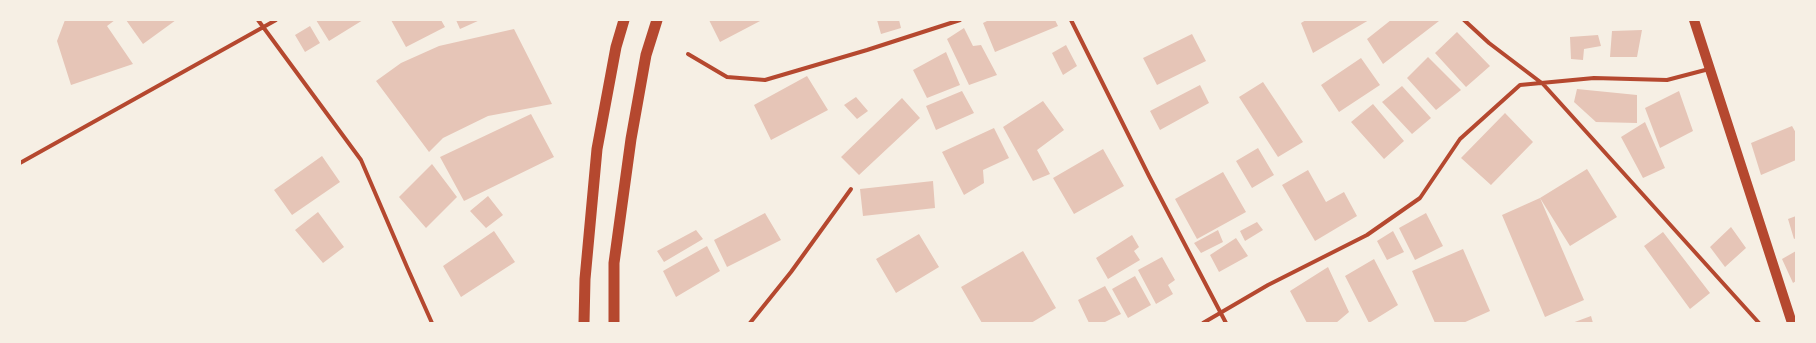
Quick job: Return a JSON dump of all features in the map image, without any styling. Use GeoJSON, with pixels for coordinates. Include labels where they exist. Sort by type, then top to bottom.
{"type":"FeatureCollection","features":[{"type":"Feature","properties":{"kind":"highway"},"geometry":{"type":"LineString","coordinates":[[584,323],[585,279],[597,149],[616,47],[624,20]]}},
{"type":"Feature","properties":{"kind":"highway"},"geometry":{"type":"LineString","coordinates":[[614,323],[614,262],[631,139],[646,55],[657,20]]}},
{"type":"Feature","properties":{"kind":"main road"},"geometry":{"type":"LineString","coordinates":[[1694,20],[1792,323]]}},
{"type":"Feature","properties":{"kind":"street"},"geometry":{"type":"LineString","coordinates":[[258,20],[361,160],[432,323]]}},
{"type":"Feature","properties":{"kind":"street"},"geometry":{"type":"LineString","coordinates":[[20,163],[276,20]]}},
{"type":"Feature","properties":{"kind":"street"},"geometry":{"type":"LineString","coordinates":[[688,54],[727,77],[765,80],[867,50],[960,20]]}},
{"type":"Feature","properties":{"kind":"street"},"geometry":{"type":"LineString","coordinates":[[1071,20],[1149,176],[1226,323]]}},
{"type":"Feature","properties":{"kind":"street"},"geometry":{"type":"LineString","coordinates":[[1464,20],[1490,43],[1543,84],[1759,323]]}},
{"type":"Feature","properties":{"kind":"street"},"geometry":{"type":"LineString","coordinates":[[1203,323],[1221,314],[1268,285],[1367,235],[1420,198],[1460,139],[1520,86],[1594,78],[1667,80],[1710,68]]}},
{"type":"Feature","properties":{"kind":"street"},"geometry":{"type":"LineString","coordinates":[[750,323],[791,272],[850,189]]}},
{"type":"Feature","properties":{"kind":"building"},"geometry":{"type":"Polygon","coordinates":[[[65,20],[115,20],[107,26],[133,64],[71,85],[57,41],[65,20]]]}},
{"type":"Feature","properties":{"kind":"building"},"geometry":{"type":"Polygon","coordinates":[[[126,20],[176,20],[143,44],[126,20]]]}},
{"type":"Feature","properties":{"kind":"building"},"geometry":{"type":"Polygon","coordinates":[[[316,20],[363,20],[329,41],[316,20]]]}},
{"type":"Feature","properties":{"kind":"building"},"geometry":{"type":"Polygon","coordinates":[[[391,20],[441,20],[445,27],[406,47],[391,20]]]}},
{"type":"Feature","properties":{"kind":"building"},"geometry":{"type":"Polygon","coordinates":[[[456,20],[480,20],[460,29],[456,20]]]}},
{"type":"Feature","properties":{"kind":"building"},"geometry":{"type":"Polygon","coordinates":[[[709,20],[762,20],[720,42],[709,20]]]}},
{"type":"Feature","properties":{"kind":"building"},"geometry":{"type":"Polygon","coordinates":[[[877,20],[899,20],[901,28],[881,34],[877,20]]]}},
{"type":"Feature","properties":{"kind":"building"},"geometry":{"type":"Polygon","coordinates":[[[989,20],[1055,20],[1058,26],[995,52],[983,23],[989,20]]]}},
{"type":"Feature","properties":{"kind":"building"},"geometry":{"type":"Polygon","coordinates":[[[1306,20],[1369,20],[1313,53],[1301,23],[1306,20]]]}},
{"type":"Feature","properties":{"kind":"building"},"geometry":{"type":"Polygon","coordinates":[[[1391,20],[1439,21],[1383,64],[1367,39],[1391,20]]]}},
{"type":"Feature","properties":{"kind":"building"},"geometry":{"type":"Polygon","coordinates":[[[310,26],[320,43],[305,52],[295,35],[310,26]]]}},
{"type":"Feature","properties":{"kind":"building"},"geometry":{"type":"Polygon","coordinates":[[[964,28],[973,46],[981,45],[997,75],[969,85],[947,39],[964,28]]]}},
{"type":"Feature","properties":{"kind":"building"},"geometry":{"type":"Polygon","coordinates":[[[514,29],[552,104],[488,116],[443,138],[429,152],[376,81],[401,63],[439,46],[514,29]]]}},
{"type":"Feature","properties":{"kind":"building"},"geometry":{"type":"Polygon","coordinates":[[[1642,30],[1637,57],[1610,57],[1612,31],[1642,30]]]}},
{"type":"Feature","properties":{"kind":"building"},"geometry":{"type":"Polygon","coordinates":[[[1457,32],[1490,66],[1466,87],[1435,53],[1457,32]]]}},
{"type":"Feature","properties":{"kind":"building"},"geometry":{"type":"Polygon","coordinates":[[[1192,34],[1206,61],[1157,85],[1143,58],[1192,34]]]}},
{"type":"Feature","properties":{"kind":"building"},"geometry":{"type":"Polygon","coordinates":[[[1598,35],[1601,46],[1584,49],[1583,60],[1571,59],[1570,37],[1598,35]]]}},
{"type":"Feature","properties":{"kind":"building"},"geometry":{"type":"Polygon","coordinates":[[[1066,45],[1077,66],[1063,75],[1052,53],[1066,45]]]}},
{"type":"Feature","properties":{"kind":"building"},"geometry":{"type":"Polygon","coordinates":[[[946,52],[960,85],[927,98],[913,70],[946,52]]]}},
{"type":"Feature","properties":{"kind":"building"},"geometry":{"type":"Polygon","coordinates":[[[1428,57],[1461,90],[1436,110],[1407,78],[1428,57]]]}},
{"type":"Feature","properties":{"kind":"building"},"geometry":{"type":"Polygon","coordinates":[[[1361,58],[1380,85],[1339,112],[1321,85],[1361,58]]]}},
{"type":"Feature","properties":{"kind":"building"},"geometry":{"type":"Polygon","coordinates":[[[807,76],[828,110],[771,140],[754,105],[807,76]]]}},
{"type":"Feature","properties":{"kind":"building"},"geometry":{"type":"Polygon","coordinates":[[[1263,82],[1303,142],[1278,157],[1239,97],[1263,82]]]}},
{"type":"Feature","properties":{"kind":"building"},"geometry":{"type":"Polygon","coordinates":[[[1200,85],[1209,103],[1160,130],[1150,111],[1200,85]]]}},
{"type":"Feature","properties":{"kind":"building"},"geometry":{"type":"Polygon","coordinates":[[[1402,86],[1431,118],[1412,134],[1382,102],[1402,86]]]}},
{"type":"Feature","properties":{"kind":"building"},"geometry":{"type":"Polygon","coordinates":[[[1577,89],[1637,95],[1637,123],[1596,122],[1574,102],[1577,89]]]}},
{"type":"Feature","properties":{"kind":"building"},"geometry":{"type":"Polygon","coordinates":[[[962,91],[974,113],[936,130],[926,106],[962,91]]]}},
{"type":"Feature","properties":{"kind":"building"},"geometry":{"type":"Polygon","coordinates":[[[1679,91],[1693,131],[1660,148],[1645,108],[1679,91]]]}},
{"type":"Feature","properties":{"kind":"building"},"geometry":{"type":"Polygon","coordinates":[[[856,97],[868,111],[857,119],[844,105],[856,97]]]}},
{"type":"Feature","properties":{"kind":"building"},"geometry":{"type":"Polygon","coordinates":[[[902,98],[920,118],[859,175],[841,157],[902,98]]]}},
{"type":"Feature","properties":{"kind":"building"},"geometry":{"type":"Polygon","coordinates":[[[1043,101],[1064,130],[1037,150],[1050,174],[1033,181],[1003,127],[1043,101]]]}},
{"type":"Feature","properties":{"kind":"building"},"geometry":{"type":"Polygon","coordinates":[[[1373,104],[1404,141],[1384,159],[1351,122],[1373,104]]]}},
{"type":"Feature","properties":{"kind":"building"},"geometry":{"type":"Polygon","coordinates":[[[1505,113],[1533,142],[1491,185],[1461,158],[1505,113]]]}},
{"type":"Feature","properties":{"kind":"building"},"geometry":{"type":"Polygon","coordinates":[[[531,114],[554,157],[464,201],[440,157],[531,114]]]}},
{"type":"Feature","properties":{"kind":"building"},"geometry":{"type":"Polygon","coordinates":[[[1645,122],[1665,168],[1643,178],[1621,137],[1645,122]]]}},
{"type":"Feature","properties":{"kind":"building"},"geometry":{"type":"Polygon","coordinates":[[[1792,126],[1796,133],[1796,160],[1761,175],[1751,143],[1792,126]]]}},
{"type":"Feature","properties":{"kind":"building"},"geometry":{"type":"Polygon","coordinates":[[[994,128],[1009,158],[983,170],[984,183],[964,195],[942,152],[994,128]]]}},
{"type":"Feature","properties":{"kind":"building"},"geometry":{"type":"Polygon","coordinates":[[[1258,148],[1274,175],[1252,188],[1236,161],[1258,148]]]}},
{"type":"Feature","properties":{"kind":"building"},"geometry":{"type":"Polygon","coordinates":[[[1103,149],[1124,186],[1074,214],[1053,178],[1103,149]]]}},
{"type":"Feature","properties":{"kind":"building"},"geometry":{"type":"Polygon","coordinates":[[[322,156],[340,182],[292,215],[274,190],[322,156]]]}},
{"type":"Feature","properties":{"kind":"building"},"geometry":{"type":"Polygon","coordinates":[[[432,164],[457,197],[426,228],[399,197],[432,164]]]}},
{"type":"Feature","properties":{"kind":"building"},"geometry":{"type":"Polygon","coordinates":[[[1587,169],[1617,217],[1570,246],[1540,198],[1587,169]]]}},
{"type":"Feature","properties":{"kind":"building"},"geometry":{"type":"Polygon","coordinates":[[[1308,170],[1326,202],[1344,192],[1357,216],[1315,241],[1282,185],[1308,170]]]}},
{"type":"Feature","properties":{"kind":"building"},"geometry":{"type":"Polygon","coordinates":[[[1223,172],[1246,212],[1197,239],[1175,199],[1223,172]]]}},
{"type":"Feature","properties":{"kind":"building"},"geometry":{"type":"Polygon","coordinates":[[[933,181],[935,208],[863,216],[860,189],[933,181]]]}},
{"type":"Feature","properties":{"kind":"building"},"geometry":{"type":"Polygon","coordinates":[[[488,196],[503,215],[486,228],[470,211],[488,196]]]}},
{"type":"Feature","properties":{"kind":"building"},"geometry":{"type":"Polygon","coordinates":[[[1540,198],[1584,300],[1545,317],[1502,215],[1540,198]]]}},
{"type":"Feature","properties":{"kind":"building"},"geometry":{"type":"Polygon","coordinates":[[[318,212],[344,247],[323,263],[295,230],[318,212]]]}},
{"type":"Feature","properties":{"kind":"building"},"geometry":{"type":"Polygon","coordinates":[[[765,213],[781,240],[727,267],[714,240],[765,213]]]}},
{"type":"Feature","properties":{"kind":"building"},"geometry":{"type":"Polygon","coordinates":[[[1426,213],[1443,246],[1415,260],[1399,228],[1426,213]]]}},
{"type":"Feature","properties":{"kind":"building"},"geometry":{"type":"Polygon","coordinates":[[[1796,216],[1796,238],[1794,239],[1788,219],[1796,216]]]}},
{"type":"Feature","properties":{"kind":"building"},"geometry":{"type":"Polygon","coordinates":[[[1257,222],[1263,230],[1245,241],[1240,231],[1257,222]]]}},
{"type":"Feature","properties":{"kind":"building"},"geometry":{"type":"Polygon","coordinates":[[[1731,227],[1746,248],[1725,267],[1710,247],[1731,227]]]}},
{"type":"Feature","properties":{"kind":"building"},"geometry":{"type":"Polygon","coordinates":[[[696,230],[703,239],[664,262],[657,251],[696,230]]]}},
{"type":"Feature","properties":{"kind":"building"},"geometry":{"type":"Polygon","coordinates":[[[1218,230],[1223,242],[1201,253],[1194,243],[1218,230]]]}},
{"type":"Feature","properties":{"kind":"building"},"geometry":{"type":"Polygon","coordinates":[[[494,231],[515,262],[461,297],[443,266],[494,231]]]}},
{"type":"Feature","properties":{"kind":"building"},"geometry":{"type":"Polygon","coordinates":[[[1393,231],[1404,252],[1387,260],[1377,241],[1393,231]]]}},
{"type":"Feature","properties":{"kind":"building"},"geometry":{"type":"Polygon","coordinates":[[[1663,232],[1710,293],[1690,309],[1644,246],[1663,232]]]}},
{"type":"Feature","properties":{"kind":"building"},"geometry":{"type":"Polygon","coordinates":[[[919,234],[939,267],[896,293],[876,259],[919,234]]]}},
{"type":"Feature","properties":{"kind":"building"},"geometry":{"type":"Polygon","coordinates":[[[1132,235],[1139,247],[1134,251],[1140,260],[1108,279],[1096,258],[1132,235]]]}},
{"type":"Feature","properties":{"kind":"building"},"geometry":{"type":"Polygon","coordinates":[[[1236,238],[1248,256],[1219,272],[1210,255],[1236,238]]]}},
{"type":"Feature","properties":{"kind":"building"},"geometry":{"type":"Polygon","coordinates":[[[707,246],[720,271],[676,297],[663,271],[707,246]]]}},
{"type":"Feature","properties":{"kind":"building"},"geometry":{"type":"Polygon","coordinates":[[[1463,249],[1490,311],[1463,323],[1435,323],[1412,271],[1463,249]]]}},
{"type":"Feature","properties":{"kind":"building"},"geometry":{"type":"Polygon","coordinates":[[[1023,251],[1056,308],[1031,323],[982,323],[961,287],[1023,251]]]}},
{"type":"Feature","properties":{"kind":"building"},"geometry":{"type":"Polygon","coordinates":[[[1796,251],[1796,281],[1793,283],[1782,259],[1796,251]]]}},
{"type":"Feature","properties":{"kind":"building"},"geometry":{"type":"Polygon","coordinates":[[[1162,257],[1175,280],[1168,285],[1173,294],[1156,304],[1138,270],[1162,257]]]}},
{"type":"Feature","properties":{"kind":"building"},"geometry":{"type":"Polygon","coordinates":[[[1374,259],[1398,305],[1369,323],[1345,276],[1374,259]]]}},
{"type":"Feature","properties":{"kind":"building"},"geometry":{"type":"Polygon","coordinates":[[[1328,267],[1349,312],[1336,323],[1307,323],[1290,291],[1328,267]]]}},
{"type":"Feature","properties":{"kind":"building"},"geometry":{"type":"Polygon","coordinates":[[[1135,276],[1151,305],[1128,318],[1112,289],[1135,276]]]}},
{"type":"Feature","properties":{"kind":"building"},"geometry":{"type":"Polygon","coordinates":[[[1105,286],[1121,314],[1103,323],[1089,323],[1078,300],[1105,286]]]}},
{"type":"Feature","properties":{"kind":"building"},"geometry":{"type":"Polygon","coordinates":[[[1591,316],[1593,323],[1572,323],[1591,316]]]}}]}
